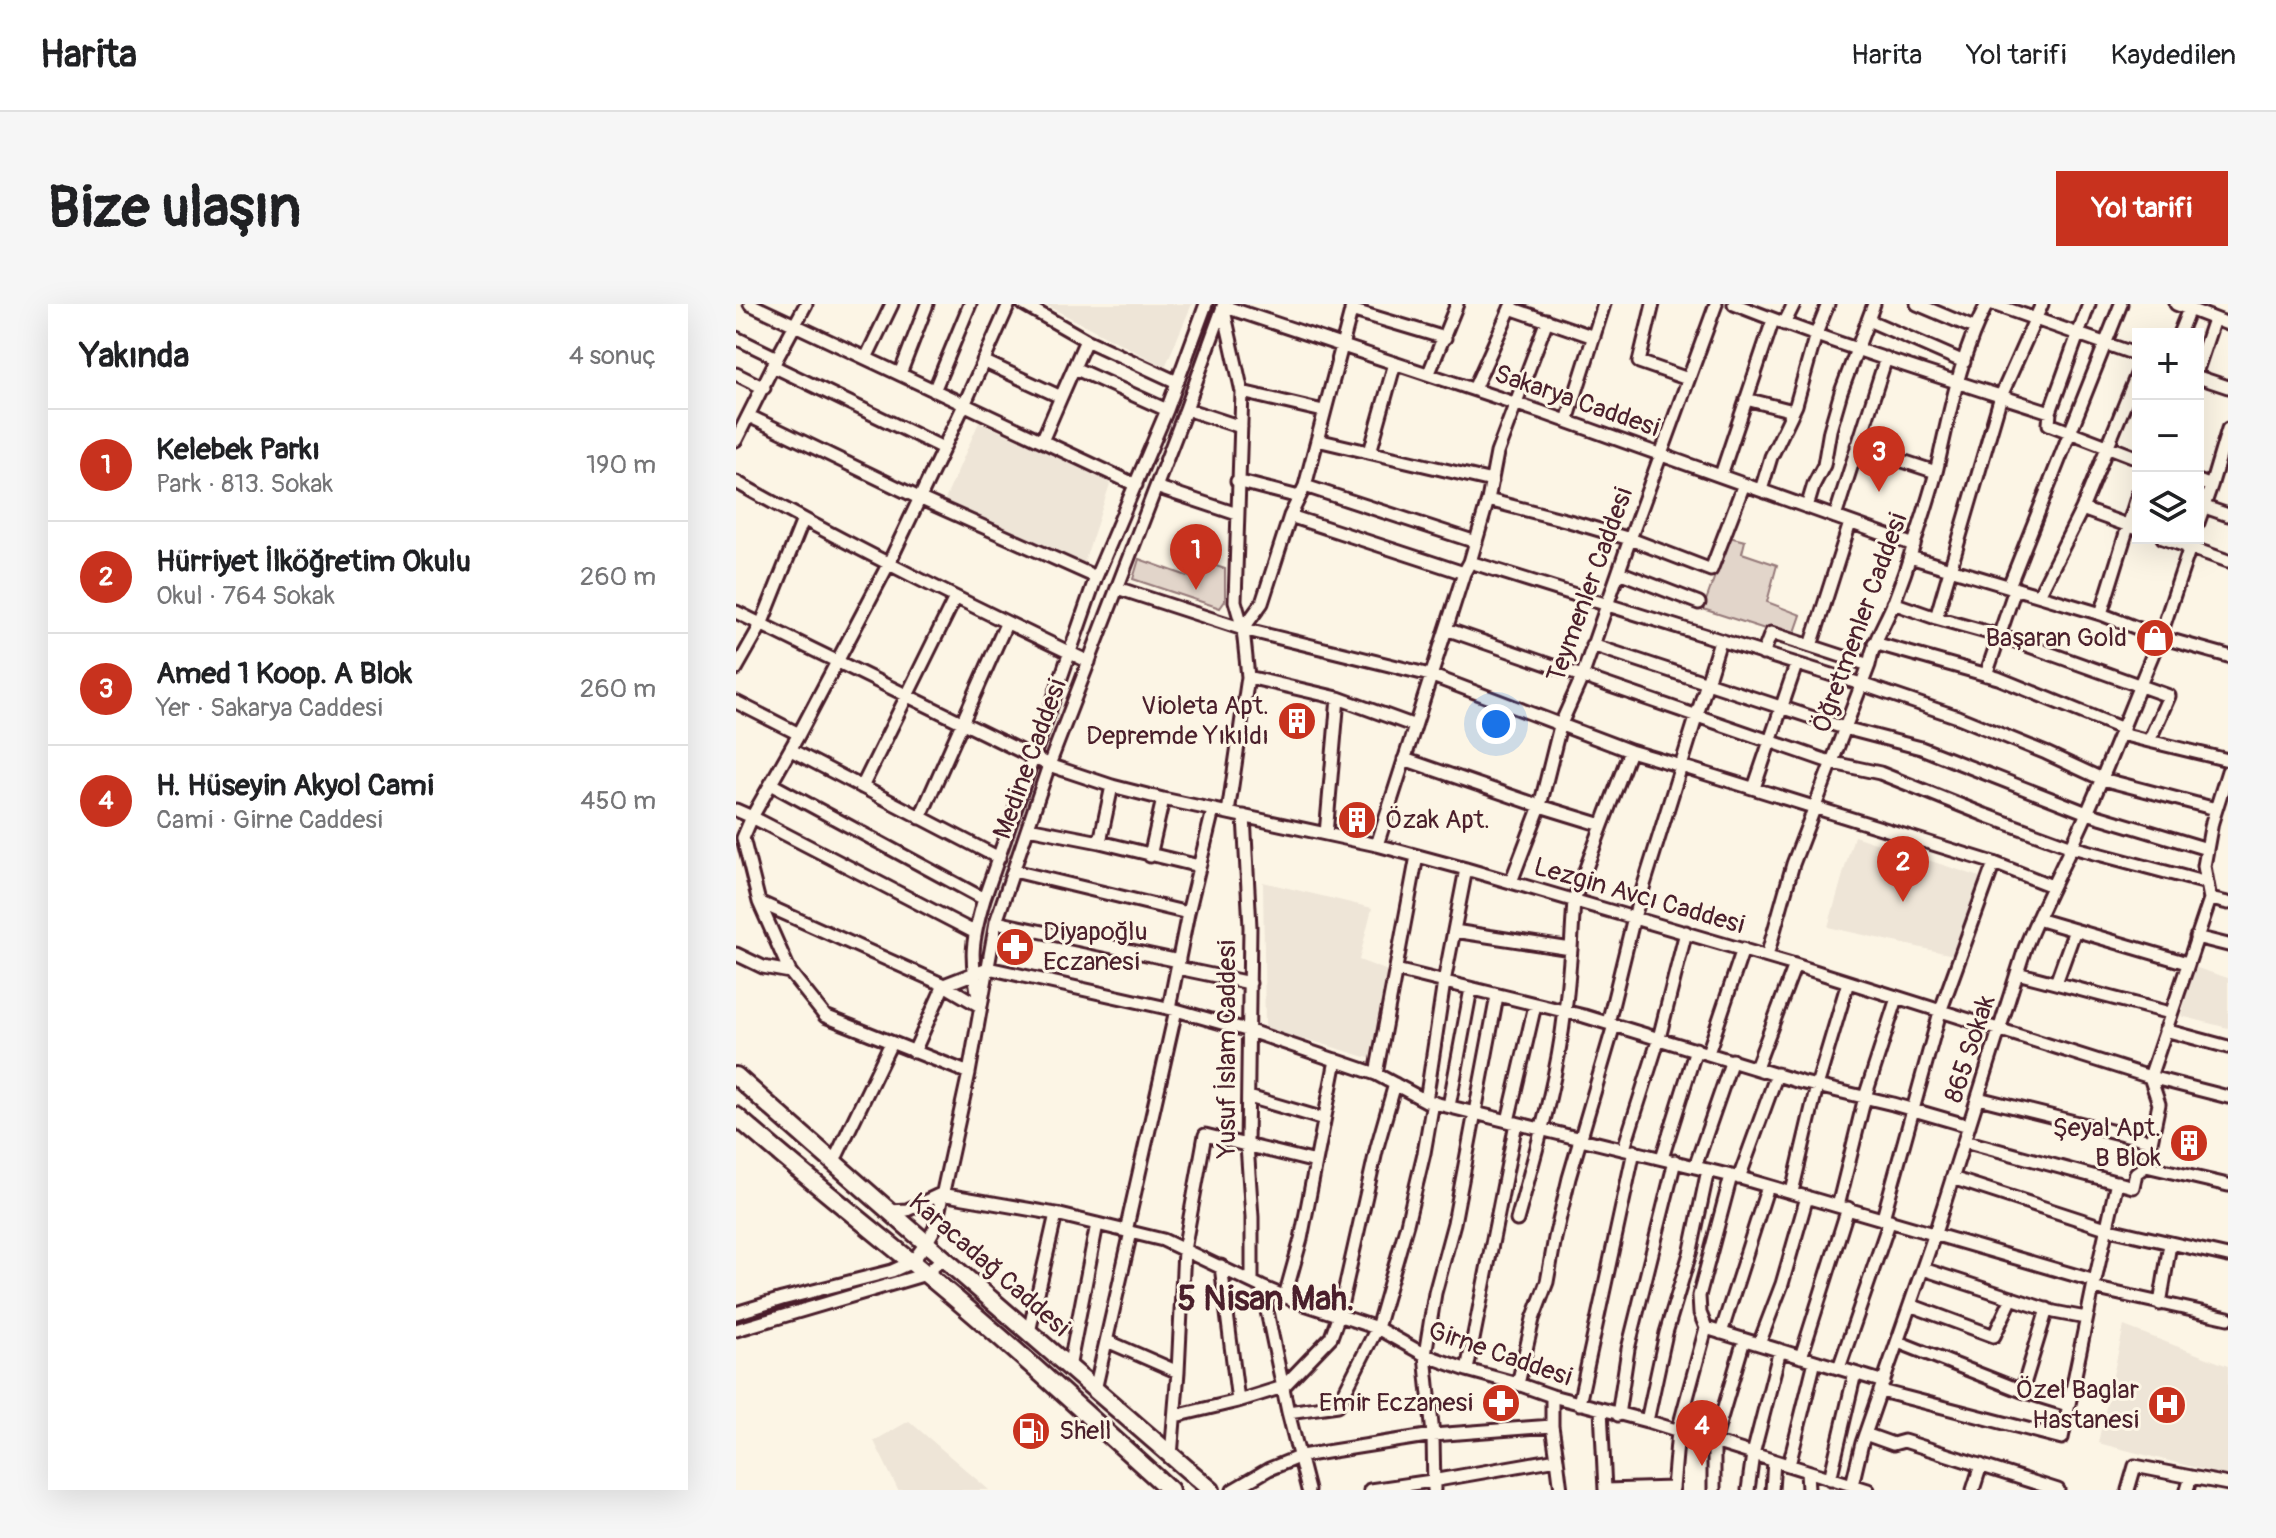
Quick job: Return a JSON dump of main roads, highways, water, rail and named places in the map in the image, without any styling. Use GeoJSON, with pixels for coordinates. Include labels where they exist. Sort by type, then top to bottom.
{"type":"FeatureCollection","features":[{"type":"Feature","properties":{"kind":"highway","name":"Karacadağ Caddesi"},"geometry":{"type":"LineString","coordinates":[[736,1076],[1211,1490]]}},
{"type":"Feature","properties":{"kind":"highway","name":"Karacadağ Caddesi"},"geometry":{"type":"LineString","coordinates":[[736,1116],[1013,1348],[1170,1490]]}},
{"type":"Feature","properties":{"kind":"place","name":"Amed 1 Koop. A Blok"},"geometry":{"type":"Point","coordinates":[1879,492]}},
{"type":"Feature","properties":{"kind":"place","name":"Kelebek Parkı"},"geometry":{"type":"Point","coordinates":[1196,590]}},
{"type":"Feature","properties":{"kind":"place","name":"Başaran Gold"},"geometry":{"type":"Point","coordinates":[2155,638]}},
{"type":"Feature","properties":{"kind":"place","name":"Violeta Apt. Depremde Yıkıldı"},"geometry":{"type":"Point","coordinates":[1297,721]}},
{"type":"Feature","properties":{"kind":"place","name":"Özak Apt."},"geometry":{"type":"Point","coordinates":[1357,820]}},
{"type":"Feature","properties":{"kind":"place","name":"Hürriyet İlköğretim Okulu"},"geometry":{"type":"Point","coordinates":[1903,902]}},
{"type":"Feature","properties":{"kind":"place","name":"Diyapoğlu Eczanesi"},"geometry":{"type":"Point","coordinates":[1015,947]}},
{"type":"Feature","properties":{"kind":"place","name":"Şeyal Apt. B Blok"},"geometry":{"type":"Point","coordinates":[2189,1143]}},
{"type":"Feature","properties":{"kind":"place","name":"Emir Eczanesi"},"geometry":{"type":"Point","coordinates":[1501,1403]}},
{"type":"Feature","properties":{"kind":"place","name":"Özel Baglar Hastanesi"},"geometry":{"type":"Point","coordinates":[2167,1405]}},
{"type":"Feature","properties":{"kind":"place","name":"Shell"},"geometry":{"type":"Point","coordinates":[1031,1431]}},
{"type":"Feature","properties":{"kind":"place","name":"H. Hüseyin Akyol Cami"},"geometry":{"type":"Point","coordinates":[1702,1466]}},
{"type":"Feature","properties":{"kind":"district","name":"5 Nisan Mah."},"geometry":{"type":"Point","coordinates":[1266,1299]}}]}
